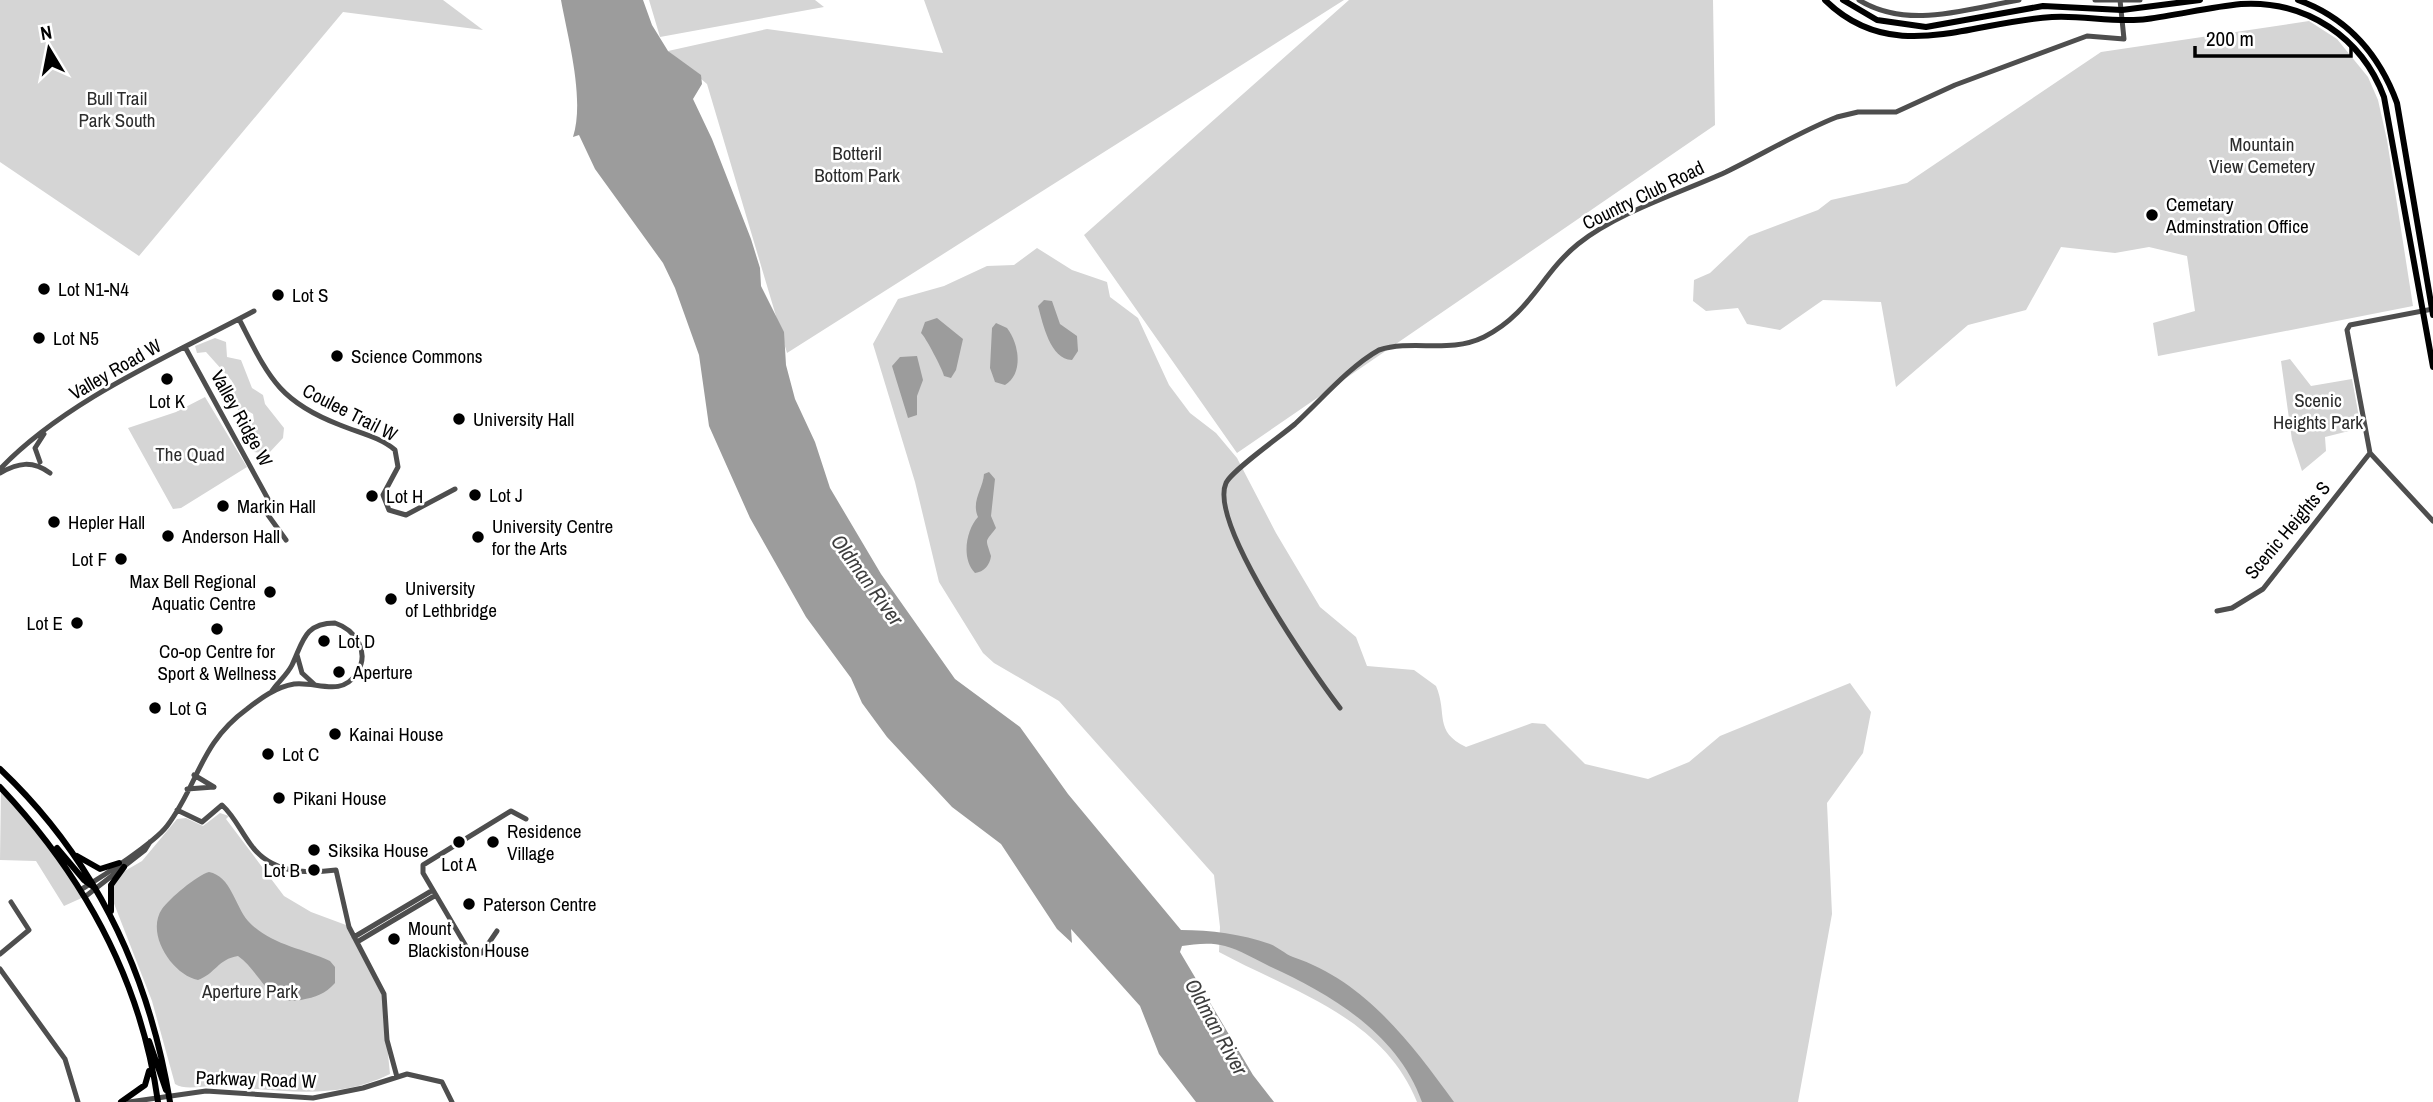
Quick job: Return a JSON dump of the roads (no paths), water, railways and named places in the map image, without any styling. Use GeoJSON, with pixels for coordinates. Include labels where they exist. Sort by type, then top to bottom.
{"type":"FeatureCollection","features":[{"type":"Feature","properties":{"kind":"main road"},"geometry":{"type":"LineString","coordinates":[[1825,0],[1854,22],[1906,38],[2052,17],[2122,20],[2261,3],[2280,5],[2314,15],[2341,34],[2373,71],[2388,109],[2433,367]]}},
{"type":"Feature","properties":{"kind":"main road"},"geometry":{"type":"LineString","coordinates":[[1843,0],[1878,20],[1926,27],[2043,6],[2122,10],[2200,0]]}},
{"type":"Feature","properties":{"kind":"main road"},"geometry":{"type":"LineString","coordinates":[[2298,0],[2348,28],[2377,58],[2388,79],[2397,103],[2433,311]]}},
{"type":"Feature","properties":{"kind":"main road"},"geometry":{"type":"LineString","coordinates":[[2427,277],[2433,286]]}},
{"type":"Feature","properties":{"kind":"main road"},"geometry":{"type":"LineString","coordinates":[[0,769],[40,811],[74,854],[112,916],[146,999],[169,1098]]}},
{"type":"Feature","properties":{"kind":"main road"},"geometry":{"type":"LineString","coordinates":[[0,787],[93,885]]}},
{"type":"Feature","properties":{"kind":"main road"},"geometry":{"type":"LineString","coordinates":[[33,824],[84,893],[115,950],[161,1083],[169,1098]]}},
{"type":"Feature","properties":{"kind":"main road"},"geometry":{"type":"LineString","coordinates":[[74,854],[100,869],[122,865]]}},
{"type":"Feature","properties":{"kind":"main road"},"geometry":{"type":"LineString","coordinates":[[112,916],[110,891],[122,865]]}},
{"type":"Feature","properties":{"kind":"main road"},"geometry":{"type":"LineString","coordinates":[[138,1013],[158,1100]]}},
{"type":"Feature","properties":{"kind":"main road"},"geometry":{"type":"LineString","coordinates":[[121,1102],[145,1085],[149,1058]]}},
{"type":"Feature","properties":{"kind":"street"},"geometry":{"type":"LineString","coordinates":[[1859,0],[1883,12],[1917,17],[2019,0]]}},
{"type":"Feature","properties":{"kind":"street"},"geometry":{"type":"LineString","coordinates":[[2095,0],[2140,0]]}},
{"type":"Feature","properties":{"kind":"street"},"geometry":{"type":"LineString","coordinates":[[2120,1],[2122,20]]}},
{"type":"Feature","properties":{"kind":"street","name":"Country Club Road"},"geometry":{"type":"LineString","coordinates":[[1340,708],[1297,649],[1245,559],[1225,502],[1224,488],[1231,474],[1278,439],[1373,354],[1396,346],[1454,347],[1474,341],[1502,326],[1528,304],[1578,244],[1616,222],[1837,117],[1858,112],[1896,112],[1955,85],[2087,36],[2123,39],[2122,20]]}},
{"type":"Feature","properties":{"kind":"street","name":"Valley Road W"},"geometry":{"type":"LineString","coordinates":[[0,471],[49,428],[96,397],[254,311]]}},
{"type":"Feature","properties":{"kind":"street"},"geometry":{"type":"LineString","coordinates":[[2433,311],[2347,327],[2370,453],[2433,521]]}},
{"type":"Feature","properties":{"kind":"street","name":"Coulee Trail W"},"geometry":{"type":"LineString","coordinates":[[239,318],[269,376],[290,400],[311,413],[377,439],[395,450],[398,467],[383,495],[389,510],[406,515],[455,489]]}},
{"type":"Feature","properties":{"kind":"street","name":"Valley Ridge W"},"geometry":{"type":"LineString","coordinates":[[185,347],[268,499],[268,515],[286,540]]}},
{"type":"Feature","properties":{"kind":"street"},"geometry":{"type":"LineString","coordinates":[[40,462],[35,448],[49,428]]}},
{"type":"Feature","properties":{"kind":"street","name":"Scenic Heights S"},"geometry":{"type":"LineString","coordinates":[[2217,611],[2232,608],[2263,589],[2370,453]]}},
{"type":"Feature","properties":{"kind":"street"},"geometry":{"type":"LineString","coordinates":[[0,471],[24,464],[36,464],[50,472]]}},
{"type":"Feature","properties":{"kind":"street"},"geometry":{"type":"LineString","coordinates":[[84,893],[150,842],[177,810],[219,733],[272,691],[291,668],[307,632],[325,623],[343,626],[356,636],[362,654],[357,674],[345,684],[323,688],[293,684],[272,691]]}},
{"type":"Feature","properties":{"kind":"street"},"geometry":{"type":"LineString","coordinates":[[297,652],[302,673],[323,688]]}},
{"type":"Feature","properties":{"kind":"street"},"geometry":{"type":"LineString","coordinates":[[187,789],[214,787],[194,775]]}},
{"type":"Feature","properties":{"kind":"street"},"geometry":{"type":"LineString","coordinates":[[177,810],[202,822],[222,805],[250,845],[267,862],[301,872],[336,870],[342,905],[356,940],[384,994],[387,1040],[397,1077]]}},
{"type":"Feature","properties":{"kind":"street"},"geometry":{"type":"LineString","coordinates":[[497,931],[482,953],[470,953],[423,873],[426,862],[511,811],[526,819]]}},
{"type":"Feature","properties":{"kind":"street"},"geometry":{"type":"LineString","coordinates":[[356,940],[434,892]]}},
{"type":"Feature","properties":{"kind":"street"},"geometry":{"type":"LineString","coordinates":[[0,954],[29,930],[11,902]]}},
{"type":"Feature","properties":{"kind":"street"},"geometry":{"type":"LineString","coordinates":[[0,969],[65,1059],[78,1102]]}},
{"type":"Feature","properties":{"kind":"street","name":"Parkway Road W"},"geometry":{"type":"LineString","coordinates":[[129,1102],[158,1100],[206,1091],[313,1098],[347,1093],[414,1074],[438,1080],[445,1086],[452,1102]]}},
{"type":"Feature","properties":{"kind":"water","name":"Oldman River"},"geometry":{"type":"Polygon","coordinates":[[[561,0],[643,0],[652,25],[668,51],[701,75],[702,84],[693,99],[712,139],[751,239],[760,268],[761,286],[784,332],[786,365],[795,399],[815,442],[830,488],[881,574],[955,679],[1020,727],[1068,794],[1181,930],[1226,933],[1270,944],[1342,981],[1384,1016],[1421,1058],[1454,1102],[1422,1102],[1397,1056],[1379,1036],[1338,1003],[1242,952],[1225,946],[1198,944],[1182,946],[1180,952],[1253,1075],[1274,1102],[1196,1102],[1159,1054],[1140,1006],[1071,929],[1072,943],[1057,929],[1001,844],[952,807],[887,737],[862,703],[851,678],[806,617],[750,518],[709,426],[699,355],[663,263],[595,169],[579,135],[573,137],[576,87],[561,0]]]}},
{"type":"Feature","properties":{"kind":"water"},"geometry":{"type":"Polygon","coordinates":[[[1044,300],[1052,301],[1060,324],[1077,336],[1078,351],[1072,360],[1058,354],[1049,339],[1038,306],[1044,300]]]}},
{"type":"Feature","properties":{"kind":"water"},"geometry":{"type":"Polygon","coordinates":[[[937,318],[963,339],[956,370],[951,378],[944,376],[921,333],[925,322],[937,318]]]}},
{"type":"Feature","properties":{"kind":"water"},"geometry":{"type":"Polygon","coordinates":[[[996,323],[1007,328],[1017,350],[1015,374],[1005,385],[995,382],[990,368],[992,328],[996,323]]]}},
{"type":"Feature","properties":{"kind":"water"},"geometry":{"type":"Polygon","coordinates":[[[917,356],[923,380],[917,396],[917,415],[908,418],[892,366],[900,357],[917,356]]]}},
{"type":"Feature","properties":{"kind":"water"},"geometry":{"type":"Polygon","coordinates":[[[989,472],[995,479],[991,516],[996,528],[987,540],[991,556],[989,562],[984,570],[975,573],[968,560],[968,537],[978,517],[976,506],[984,474],[989,472]]]}},
{"type":"Feature","properties":{"kind":"water"},"geometry":{"type":"Polygon","coordinates":[[[209,872],[223,879],[243,915],[266,936],[330,961],[335,967],[335,983],[316,996],[290,1001],[280,998],[266,987],[238,956],[226,960],[198,980],[179,970],[164,952],[159,941],[158,919],[162,909],[177,894],[209,872]]]}},
{"type":"Feature","properties":{"kind":"place","name":"Cemetary Adminstration Office"},"geometry":{"type":"Point","coordinates":[2152,215]}},
{"type":"Feature","properties":{"kind":"place","name":"Lot N1-N4"},"geometry":{"type":"Point","coordinates":[44,289]}},
{"type":"Feature","properties":{"kind":"place","name":"Lot S"},"geometry":{"type":"Point","coordinates":[278,295]}},
{"type":"Feature","properties":{"kind":"place","name":"Lot N5"},"geometry":{"type":"Point","coordinates":[39,338]}},
{"type":"Feature","properties":{"kind":"place","name":"Science Commons"},"geometry":{"type":"Point","coordinates":[337,356]}},
{"type":"Feature","properties":{"kind":"place","name":"Lot K"},"geometry":{"type":"Point","coordinates":[167,379]}},
{"type":"Feature","properties":{"kind":"place","name":"University Hall"},"geometry":{"type":"Point","coordinates":[459,419]}},
{"type":"Feature","properties":{"kind":"place","name":"Lot J"},"geometry":{"type":"Point","coordinates":[475,495]}},
{"type":"Feature","properties":{"kind":"place","name":"Lot H"},"geometry":{"type":"Point","coordinates":[372,496]}},
{"type":"Feature","properties":{"kind":"place","name":"Markin Hall"},"geometry":{"type":"Point","coordinates":[223,506]}},
{"type":"Feature","properties":{"kind":"place","name":"Hepler Hall"},"geometry":{"type":"Point","coordinates":[54,522]}},
{"type":"Feature","properties":{"kind":"place","name":"Anderson Hall"},"geometry":{"type":"Point","coordinates":[168,536]}},
{"type":"Feature","properties":{"kind":"place","name":"University Centre for the Arts"},"geometry":{"type":"Point","coordinates":[478,537]}},
{"type":"Feature","properties":{"kind":"place","name":"Lot F"},"geometry":{"type":"Point","coordinates":[121,559]}},
{"type":"Feature","properties":{"kind":"place","name":"Max Bell Regional Aquatic Centre"},"geometry":{"type":"Point","coordinates":[270,592]}},
{"type":"Feature","properties":{"kind":"place","name":"University of Lethbridge"},"geometry":{"type":"Point","coordinates":[391,599]}},
{"type":"Feature","properties":{"kind":"place","name":"Lot E"},"geometry":{"type":"Point","coordinates":[77,623]}},
{"type":"Feature","properties":{"kind":"place","name":"Co-op Centre for Sport & Wellness"},"geometry":{"type":"Point","coordinates":[217,629]}},
{"type":"Feature","properties":{"kind":"place","name":"Lot D"},"geometry":{"type":"Point","coordinates":[324,641]}},
{"type":"Feature","properties":{"kind":"place","name":"Aperture"},"geometry":{"type":"Point","coordinates":[339,672]}},
{"type":"Feature","properties":{"kind":"place","name":"Lot G"},"geometry":{"type":"Point","coordinates":[155,708]}},
{"type":"Feature","properties":{"kind":"place","name":"Kainai House"},"geometry":{"type":"Point","coordinates":[335,734]}},
{"type":"Feature","properties":{"kind":"place","name":"Lot C"},"geometry":{"type":"Point","coordinates":[268,754]}},
{"type":"Feature","properties":{"kind":"place","name":"Pikani House"},"geometry":{"type":"Point","coordinates":[279,798]}},
{"type":"Feature","properties":{"kind":"place","name":"Lot A"},"geometry":{"type":"Point","coordinates":[459,842]}},
{"type":"Feature","properties":{"kind":"place","name":"Residence Village"},"geometry":{"type":"Point","coordinates":[493,842]}},
{"type":"Feature","properties":{"kind":"place","name":"Siksika House"},"geometry":{"type":"Point","coordinates":[314,850]}},
{"type":"Feature","properties":{"kind":"place","name":"Lot B"},"geometry":{"type":"Point","coordinates":[314,870]}},
{"type":"Feature","properties":{"kind":"place","name":"Paterson Centre"},"geometry":{"type":"Point","coordinates":[469,904]}},
{"type":"Feature","properties":{"kind":"place","name":"Mount Blackiston House"},"geometry":{"type":"Point","coordinates":[394,939]}},
{"type":"Feature","properties":{"kind":"park label","name":"Bull Trail Park South"},"geometry":{"type":"Point","coordinates":[117,109]}},
{"type":"Feature","properties":{"kind":"park label","name":"Mountain View Cemetery"},"geometry":{"type":"Point","coordinates":[2262,155]}},
{"type":"Feature","properties":{"kind":"park label","name":"Botteril Bottom Park"},"geometry":{"type":"Point","coordinates":[857,164]}},
{"type":"Feature","properties":{"kind":"park label","name":"Scenic Heights Park"},"geometry":{"type":"Point","coordinates":[2318,411]}},
{"type":"Feature","properties":{"kind":"park label","name":"The Quad"},"geometry":{"type":"Point","coordinates":[190,454]}},
{"type":"Feature","properties":{"kind":"park label","name":"Aperture Park"},"geometry":{"type":"Point","coordinates":[250,991]}}]}
